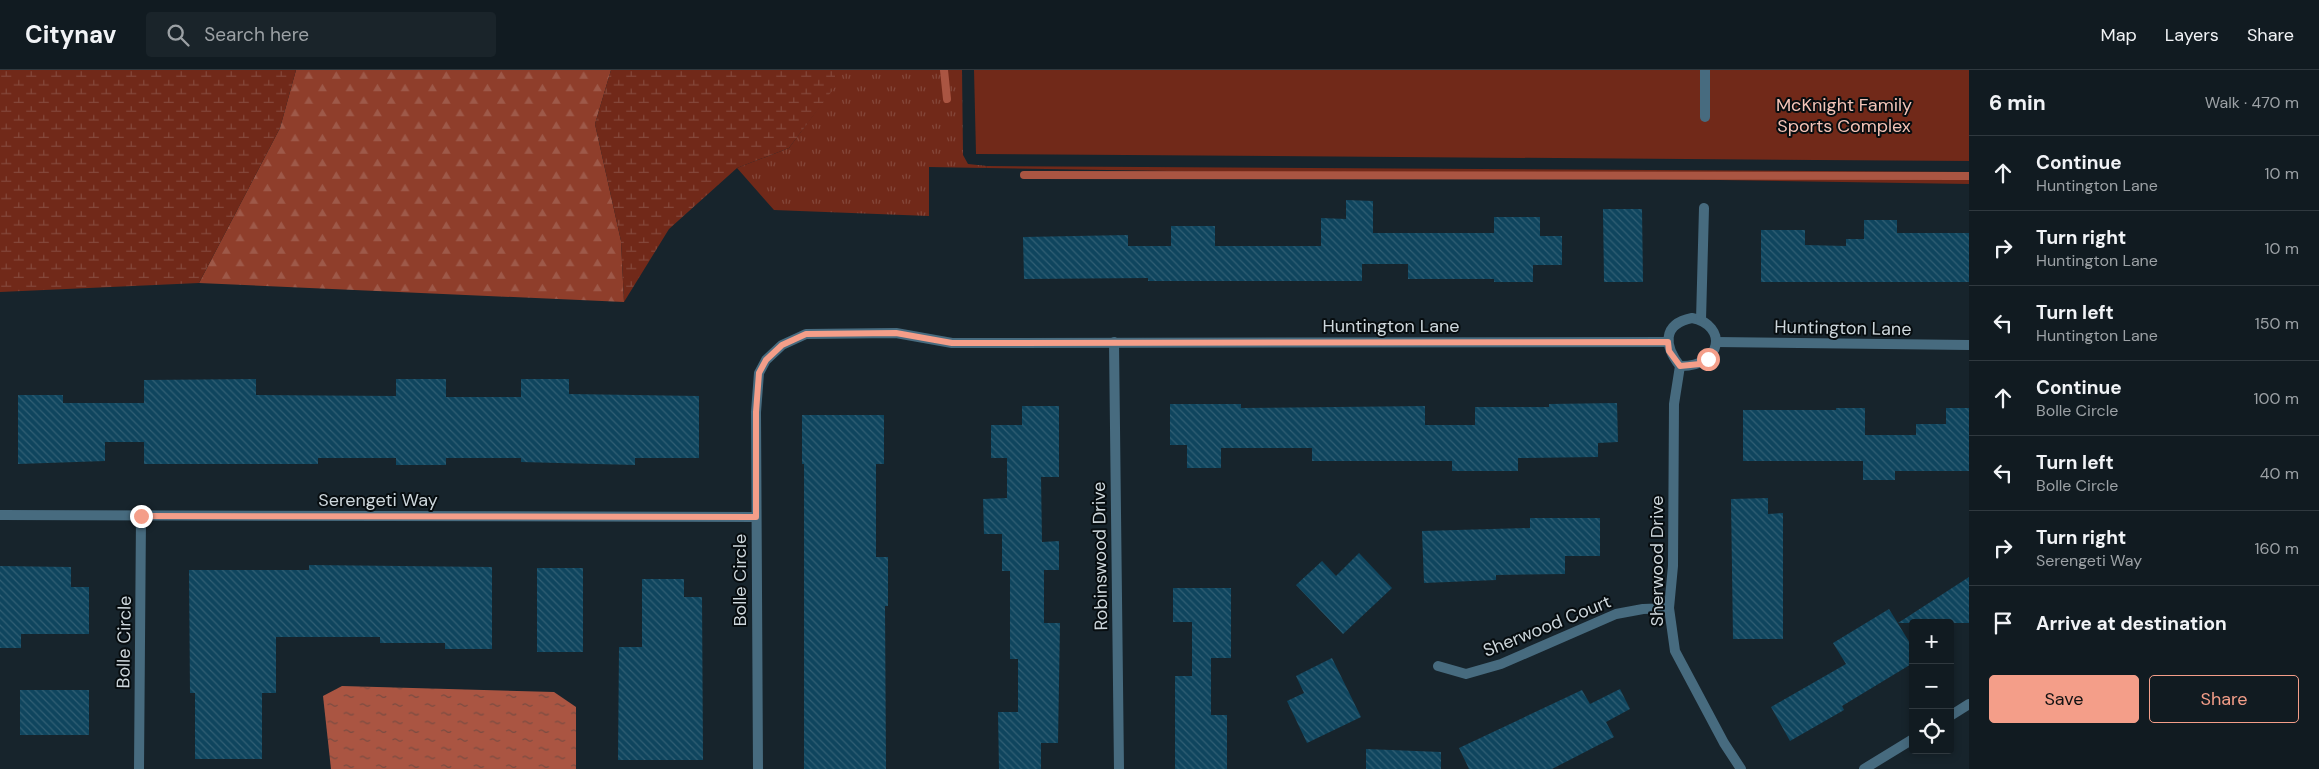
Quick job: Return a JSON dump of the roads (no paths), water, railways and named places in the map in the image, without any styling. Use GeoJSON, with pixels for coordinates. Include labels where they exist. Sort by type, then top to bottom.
{"type":"FeatureCollection","features":[{"type":"Feature","properties":{"kind":"street"},"geometry":{"type":"LineString","coordinates":[[1705,70],[1706,116]]}},
{"type":"Feature","properties":{"kind":"street"},"geometry":{"type":"LineString","coordinates":[[1701,320],[1704,208]]}},
{"type":"Feature","properties":{"kind":"street"},"geometry":{"type":"LineString","coordinates":[[1692,318],[1701,320],[1714,333],[1716,342],[1714,351],[1708,359],[1700,364],[1680,366],[1669,351],[1669,332],[1674,325],[1682,320],[1692,318]]}},
{"type":"Feature","properties":{"kind":"street","name":"Bolle Circle"},"geometry":{"type":"LineString","coordinates":[[758,769],[756,412],[759,373],[766,360],[782,345],[806,334],[896,333],[952,343],[1114,342]]}},
{"type":"Feature","properties":{"kind":"street","name":"Huntington Lane"},"geometry":{"type":"LineString","coordinates":[[1114,342],[1668,342]]}},
{"type":"Feature","properties":{"kind":"street","name":"Robinswood Drive"},"geometry":{"type":"LineString","coordinates":[[1114,342],[1118,769]]}},
{"type":"Feature","properties":{"kind":"street","name":"Huntington Lane"},"geometry":{"type":"LineString","coordinates":[[1716,342],[1969,346]]}},
{"type":"Feature","properties":{"kind":"street","name":"Sherwood Drive"},"geometry":{"type":"LineString","coordinates":[[1680,366],[1674,404],[1673,566],[1669,608],[1675,651],[1724,743],[1741,769]]}},
{"type":"Feature","properties":{"kind":"street","name":"Serengeti Way"},"geometry":{"type":"LineString","coordinates":[[0,515],[756,517]]}},
{"type":"Feature","properties":{"kind":"street","name":"Bolle Circle"},"geometry":{"type":"LineString","coordinates":[[139,769],[141,516]]}},
{"type":"Feature","properties":{"kind":"street","name":"Sherwood Court"},"geometry":{"type":"LineString","coordinates":[[1438,666],[1466,674],[1501,664],[1616,614],[1642,609],[1669,608]]}},
{"type":"Feature","properties":{"kind":"street"},"geometry":{"type":"LineString","coordinates":[[1954,713],[1969,704]]}},
{"type":"Feature","properties":{"kind":"street"},"geometry":{"type":"LineString","coordinates":[[1864,769],[1909,741]]}},
{"type":"Feature","properties":{"kind":"water"},"geometry":{"type":"Polygon","coordinates":[[[342,686],[554,692],[576,707],[576,769],[331,769],[323,696],[342,686]]]}},
{"type":"Feature","properties":{"kind":"waterway"},"geometry":{"type":"LineString","coordinates":[[944,70],[947,99]]}},
{"type":"Feature","properties":{"kind":"waterway"},"geometry":{"type":"LineString","coordinates":[[1024,175],[1969,176]]}},
{"type":"Feature","properties":{"kind":"park label","name":"McKnight Family Sports Complex"},"geometry":{"type":"Point","coordinates":[1844,115]}}]}
